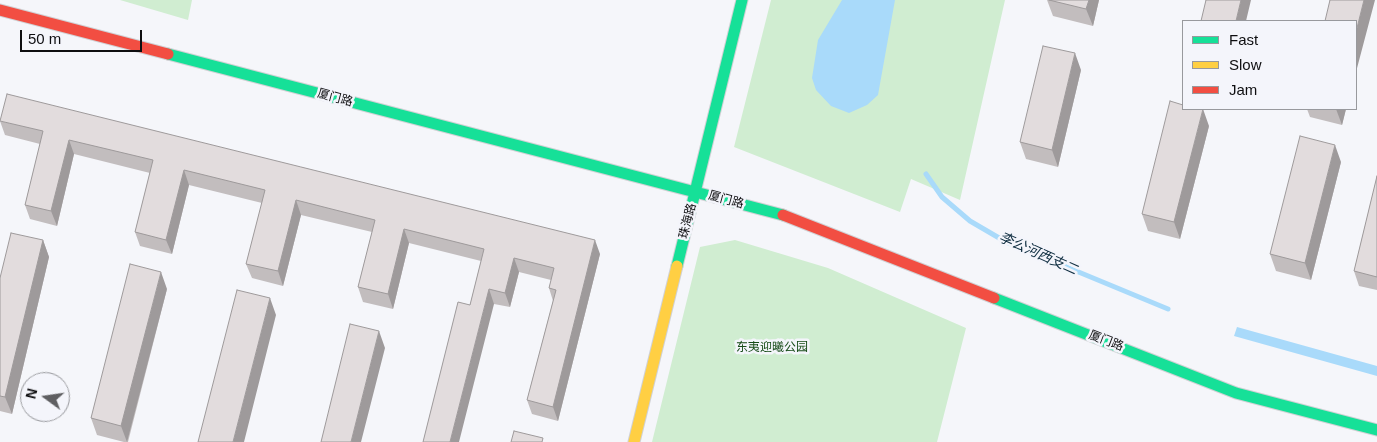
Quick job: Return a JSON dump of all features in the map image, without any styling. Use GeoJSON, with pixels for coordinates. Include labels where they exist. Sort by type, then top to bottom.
{"type":"FeatureCollection","features":[{"type":"Feature","properties":{"kind":"street","name":"珠海路"},"geometry":{"type":"LineString","coordinates":[[634,442],[742,0]]}},
{"type":"Feature","properties":{"kind":"street","name":"厦门路"},"geometry":{"type":"LineString","coordinates":[[0,10],[784,215],[1236,393],[1377,430]]}},
{"type":"Feature","properties":{"kind":"green space"},"geometry":{"type":"Polygon","coordinates":[[[120,0],[192,0],[188,20],[120,0]]]}},
{"type":"Feature","properties":{"kind":"green space"},"geometry":{"type":"Polygon","coordinates":[[[771,0],[1005,0],[960,200],[911,179],[900,212],[734,147],[771,0]]]}},
{"type":"Feature","properties":{"kind":"green space","name":"东夷迎曦公园"},"geometry":{"type":"Polygon","coordinates":[[[735,240],[828,268],[966,328],[937,442],[652,442],[700,247],[735,240]]]}},
{"type":"Feature","properties":{"kind":"water"},"geometry":{"type":"Polygon","coordinates":[[[842,0],[895,0],[878,95],[867,105],[849,113],[831,106],[816,90],[812,78],[818,40],[842,0]]]}},
{"type":"Feature","properties":{"kind":"water"},"geometry":{"type":"Polygon","coordinates":[[[1237,327],[1377,366],[1377,376],[1234,336],[1237,327]]]}},
{"type":"Feature","properties":{"kind":"building"},"geometry":{"type":"Polygon","coordinates":[[[1049,0],[1089,0],[1086,9],[1049,0]]]}},
{"type":"Feature","properties":{"kind":"building"},"geometry":{"type":"Polygon","coordinates":[[[1206,0],[1241,0],[1236,20],[1201,20],[1206,0]]]}},
{"type":"Feature","properties":{"kind":"building"},"geometry":{"type":"Polygon","coordinates":[[[1330,0],[1364,0],[1357,28],[1357,20],[1325,20],[1330,0]]]}},
{"type":"Feature","properties":{"kind":"building"},"geometry":{"type":"Polygon","coordinates":[[[1043,46],[1075,53],[1052,150],[1020,142],[1043,46]]]}},
{"type":"Feature","properties":{"kind":"building"},"geometry":{"type":"Polygon","coordinates":[[[7,94],[595,240],[553,407],[527,400],[556,290],[549,288],[554,268],[514,258],[505,293],[489,289],[450,442],[423,442],[458,302],[470,305],[484,249],[404,229],[388,294],[358,287],[375,220],[296,200],[278,271],[246,264],[265,190],[184,170],[166,240],[135,232],[153,160],[69,140],[51,211],[25,205],[43,131],[0,121],[7,94]]]}},
{"type":"Feature","properties":{"kind":"building"},"geometry":{"type":"Polygon","coordinates":[[[1170,101],[1182,105],[1182,110],[1203,110],[1174,222],[1142,214],[1170,101]]]}},
{"type":"Feature","properties":{"kind":"building"},"geometry":{"type":"Polygon","coordinates":[[[1300,136],[1335,145],[1305,263],[1270,254],[1300,136]]]}},
{"type":"Feature","properties":{"kind":"building"},"geometry":{"type":"Polygon","coordinates":[[[1377,176],[1377,277],[1354,271],[1377,176]]]}},
{"type":"Feature","properties":{"kind":"building"},"geometry":{"type":"Polygon","coordinates":[[[11,233],[43,240],[5,397],[0,396],[0,278],[11,233]]]}},
{"type":"Feature","properties":{"kind":"building"},"geometry":{"type":"Polygon","coordinates":[[[130,264],[161,272],[121,426],[91,418],[130,264]]]}},
{"type":"Feature","properties":{"kind":"building"},"geometry":{"type":"Polygon","coordinates":[[[237,290],[270,298],[233,442],[198,442],[237,290]]]}},
{"type":"Feature","properties":{"kind":"building"},"geometry":{"type":"Polygon","coordinates":[[[350,324],[379,331],[351,442],[321,442],[350,324]]]}},
{"type":"Feature","properties":{"kind":"building"},"geometry":{"type":"Polygon","coordinates":[[[514,431],[543,438],[542,442],[511,442],[514,431]]]}},
{"type":"Feature","properties":{"kind":"waterway","name":"李公河西支二"},"geometry":{"type":"LineString","coordinates":[[926,174],[942,197],[970,221],[1006,242],[1168,309]]}},
{"type":"Feature","properties":{"kind":"traffic: fast"},"geometry":{"type":"LineString","coordinates":[[677,266],[742,0]]}},
{"type":"Feature","properties":{"kind":"traffic: fast"},"geometry":{"type":"LineString","coordinates":[[168,54],[783,215]]}},
{"type":"Feature","properties":{"kind":"traffic: fast"},"geometry":{"type":"LineString","coordinates":[[994,298],[1236,393],[1377,430]]}},
{"type":"Feature","properties":{"kind":"traffic: slow"},"geometry":{"type":"LineString","coordinates":[[634,442],[677,266]]}},
{"type":"Feature","properties":{"kind":"traffic: jam"},"geometry":{"type":"LineString","coordinates":[[0,10],[168,54]]}},
{"type":"Feature","properties":{"kind":"traffic: jam"},"geometry":{"type":"LineString","coordinates":[[783,215],[994,298]]}}]}
